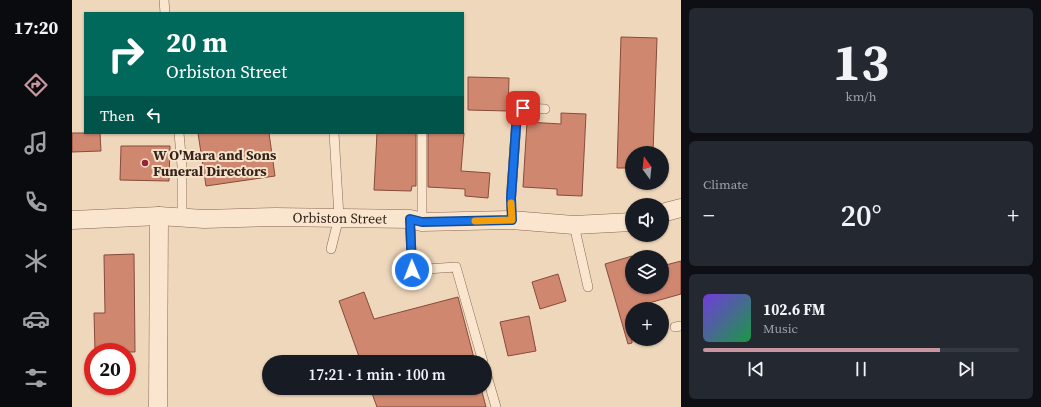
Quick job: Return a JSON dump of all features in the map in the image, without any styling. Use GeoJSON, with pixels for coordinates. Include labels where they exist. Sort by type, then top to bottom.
{"type":"FeatureCollection","features":[{"type":"Feature","properties":{"kind":"street"},"geometry":{"type":"LineString","coordinates":[[669,211],[681,208]]}},
{"type":"Feature","properties":{"kind":"street","name":"Orbiston Street"},"geometry":{"type":"LineString","coordinates":[[72,220],[159,216],[204,220],[339,217],[416,220],[512,220],[574,225],[625,222]]}},
{"type":"Feature","properties":{"kind":"street"},"geometry":{"type":"LineString","coordinates":[[158,407],[159,216]]}},
{"type":"Feature","properties":{"kind":"lane"},"geometry":{"type":"LineString","coordinates":[[164,0],[165,12]]}},
{"type":"Feature","properties":{"kind":"lane"},"geometry":{"type":"LineString","coordinates":[[512,220],[511,198],[517,113],[523,108],[545,109]]}},
{"type":"Feature","properties":{"kind":"lane"},"geometry":{"type":"LineString","coordinates":[[179,134],[182,166],[182,218]]}},
{"type":"Feature","properties":{"kind":"lane"},"geometry":{"type":"LineString","coordinates":[[331,249],[339,217],[334,134]]}},
{"type":"Feature","properties":{"kind":"lane"},"geometry":{"type":"LineString","coordinates":[[422,134],[412,270],[456,267],[481,355]]}},
{"type":"Feature","properties":{"kind":"lane"},"geometry":{"type":"LineString","coordinates":[[574,225],[588,287]]}},
{"type":"Feature","properties":{"kind":"lane"},"geometry":{"type":"LineString","coordinates":[[492,393],[496,407]]}},
{"type":"Feature","properties":{"kind":"building"},"geometry":{"type":"Polygon","coordinates":[[[621,37],[657,38],[653,146],[625,146],[625,168],[617,168],[621,37]]]}},
{"type":"Feature","properties":{"kind":"building"},"geometry":{"type":"Polygon","coordinates":[[[468,77],[509,78],[508,111],[468,110],[468,77]]]}},
{"type":"Feature","properties":{"kind":"building"},"geometry":{"type":"Polygon","coordinates":[[[561,113],[586,114],[582,196],[557,195],[557,189],[523,187],[527,122],[561,124],[561,113]]]}},
{"type":"Feature","properties":{"kind":"building"},"geometry":{"type":"Polygon","coordinates":[[[72,133],[100,134],[101,151],[72,152],[72,133]]]}},
{"type":"Feature","properties":{"kind":"building"},"geometry":{"type":"Polygon","coordinates":[[[198,134],[269,134],[275,176],[206,186],[198,134]]]}},
{"type":"Feature","properties":{"kind":"building"},"geometry":{"type":"Polygon","coordinates":[[[377,134],[416,134],[416,186],[412,186],[411,191],[374,190],[377,134]]]}},
{"type":"Feature","properties":{"kind":"building"},"geometry":{"type":"Polygon","coordinates":[[[428,134],[464,134],[461,171],[490,173],[488,198],[465,196],[465,189],[428,187],[428,134]]]}},
{"type":"Feature","properties":{"kind":"building","name":"W O'Mara and Sons Funeral Directors"},"geometry":{"type":"Polygon","coordinates":[[[121,146],[170,146],[169,181],[120,180],[121,146]]]}},
{"type":"Feature","properties":{"kind":"building"},"geometry":{"type":"Polygon","coordinates":[[[134,254],[135,343],[95,343],[94,313],[105,313],[104,255],[134,254]]]}},
{"type":"Feature","properties":{"kind":"building"},"geometry":{"type":"Polygon","coordinates":[[[625,258],[625,294],[669,294],[669,264],[681,261],[681,294],[653,302],[625,302],[625,334],[605,264],[625,258]]]}},
{"type":"Feature","properties":{"kind":"building"},"geometry":{"type":"Polygon","coordinates":[[[558,274],[566,301],[540,309],[532,282],[558,274]]]}},
{"type":"Feature","properties":{"kind":"building"},"geometry":{"type":"Polygon","coordinates":[[[364,292],[374,319],[458,297],[473,355],[358,355],[339,301],[364,292]]]}},
{"type":"Feature","properties":{"kind":"building"},"geometry":{"type":"Polygon","coordinates":[[[529,316],[536,351],[508,356],[500,322],[529,316]]]}},
{"type":"Feature","properties":{"kind":"building"},"geometry":{"type":"Polygon","coordinates":[[[373,395],[483,395],[486,407],[377,407],[373,395]]]}},
{"type":"Feature","properties":{"kind":"slow traffic"},"geometry":{"type":"LineString","coordinates":[[475,221],[512,220],[511,203]]}},
{"type":"Feature","properties":{"kind":"place","name":"W O'Mara and Sons Funeral Directors"},"geometry":{"type":"Point","coordinates":[145,163]}},
{"type":"Feature","properties":{"kind":"route"},"geometry":{"type":"LineString","coordinates":[[412,270],[410,219],[422,222],[512,220],[511,198],[517,113],[523,108]]}}]}
